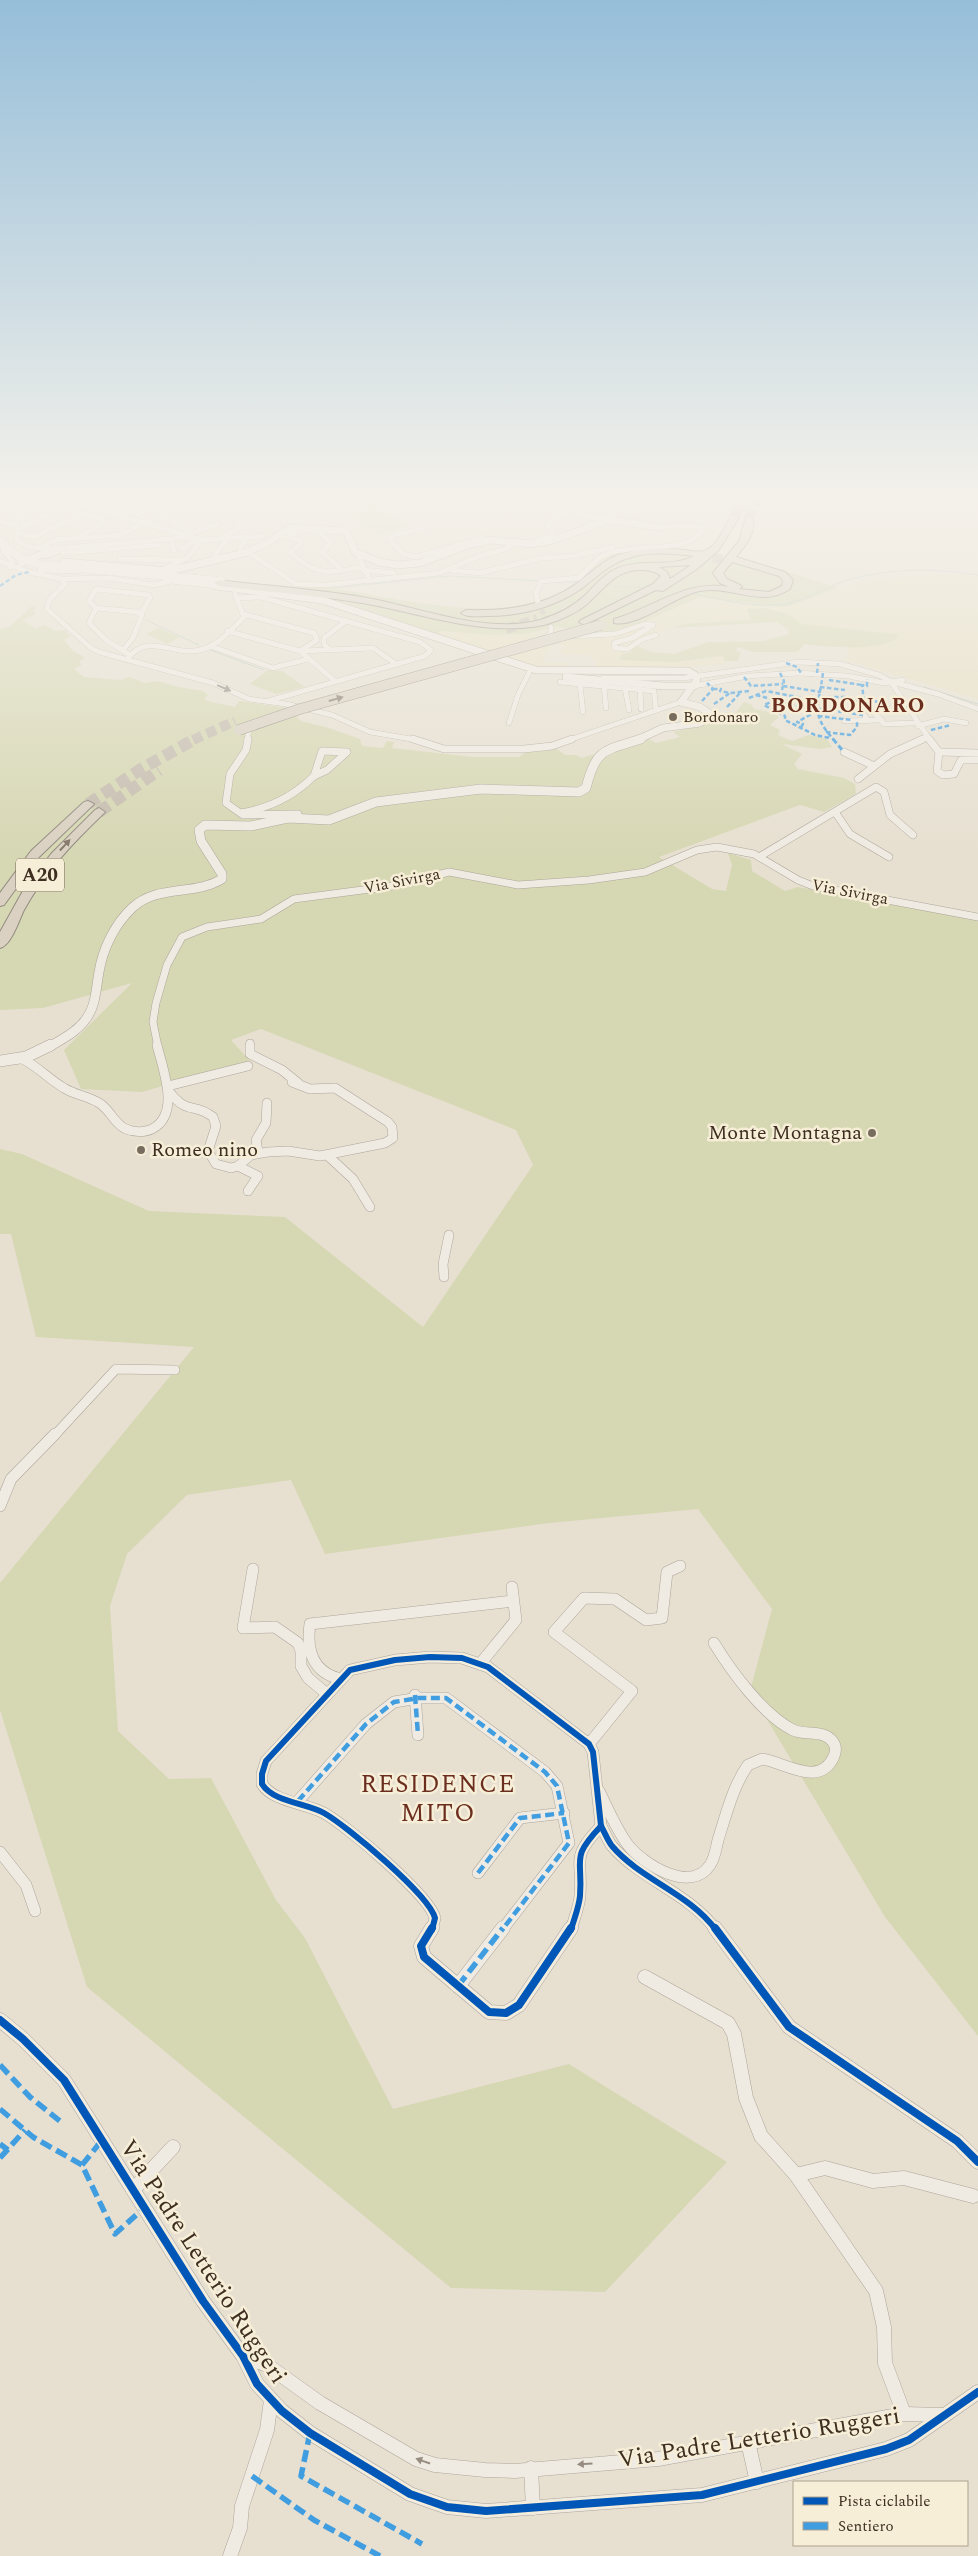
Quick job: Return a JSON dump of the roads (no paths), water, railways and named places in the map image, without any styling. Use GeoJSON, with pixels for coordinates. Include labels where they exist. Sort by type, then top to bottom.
{"type":"FeatureCollection","features":[{"type":"Feature","properties":{"kind":"highway"},"geometry":{"type":"LineString","coordinates":[[413,617],[447,628],[480,631],[506,629]]}},
{"type":"Feature","properties":{"kind":"highway"},"geometry":{"type":"LineString","coordinates":[[447,617],[473,623],[517,626],[542,622],[556,617]]}},
{"type":"Feature","properties":{"kind":"highway"},"geometry":{"type":"LineString","coordinates":[[450,617],[467,621],[505,624],[527,623],[551,617]]}},
{"type":"Feature","properties":{"kind":"highway"},"geometry":{"type":"LineString","coordinates":[[584,622],[593,617]]}},
{"type":"Feature","properties":{"kind":"highway"},"geometry":{"type":"LineString","coordinates":[[241,727],[299,700],[596,617]]}},
{"type":"Feature","properties":{"kind":"highway"},"geometry":{"type":"LineString","coordinates":[[617,621],[625,617]]}},
{"type":"Feature","properties":{"kind":"highway"},"geometry":{"type":"LineString","coordinates":[[241,727],[629,617]]}},
{"type":"Feature","properties":{"kind":"highway","name":"A20"},"geometry":{"type":"LineString","coordinates":[[0,902],[35,854],[84,808]]}},
{"type":"Feature","properties":{"kind":"highway","name":"A20"},"geometry":{"type":"LineString","coordinates":[[0,944],[14,916],[39,876],[65,845],[97,814]]}},
{"type":"Feature","properties":{"kind":"street"},"geometry":{"type":"LineString","coordinates":[[56,617],[95,650],[128,657],[213,683],[249,699],[334,715],[377,734],[410,738],[444,748],[524,749],[561,744],[681,702],[692,688],[696,677]]}},
{"type":"Feature","properties":{"kind":"street"},"geometry":{"type":"LineString","coordinates":[[92,617],[89,623],[102,637],[123,650],[128,657]]}},
{"type":"Feature","properties":{"kind":"street"},"geometry":{"type":"LineString","coordinates":[[123,650],[131,644],[140,617]]}},
{"type":"Feature","properties":{"kind":"street"},"geometry":{"type":"LineString","coordinates":[[128,657],[145,645],[192,652],[210,646],[243,617]]}},
{"type":"Feature","properties":{"kind":"street"},"geometry":{"type":"LineString","coordinates":[[255,617],[314,633],[317,640],[300,651]]}},
{"type":"Feature","properties":{"kind":"street"},"geometry":{"type":"LineString","coordinates":[[268,702],[335,681],[427,656],[431,650],[420,642],[333,617]]}},
{"type":"Feature","properties":{"kind":"street"},"geometry":{"type":"LineString","coordinates":[[366,617],[481,655],[541,670],[688,671],[730,669],[776,662],[819,659],[841,662],[896,681],[917,724],[938,752],[937,771],[942,776],[954,774],[961,760],[978,760]]}},
{"type":"Feature","properties":{"kind":"street"},"geometry":{"type":"LineString","coordinates":[[372,617],[529,673],[580,684],[654,691],[656,710],[641,717]]}},
{"type":"Feature","properties":{"kind":"street"},"geometry":{"type":"LineString","coordinates":[[330,650],[324,644],[324,638],[346,621]]}},
{"type":"Feature","properties":{"kind":"street"},"geometry":{"type":"LineString","coordinates":[[538,640],[615,634],[645,624],[654,625],[632,638],[614,643],[615,648],[623,650],[656,635]]}},
{"type":"Feature","properties":{"kind":"street"},"geometry":{"type":"LineString","coordinates":[[481,655],[550,636],[551,627]]}},
{"type":"Feature","properties":{"kind":"street"},"geometry":{"type":"LineString","coordinates":[[228,631],[300,651],[373,648],[396,664]]}},
{"type":"Feature","properties":{"kind":"street"},"geometry":{"type":"LineString","coordinates":[[210,646],[273,668],[308,659]]}},
{"type":"Feature","properties":{"kind":"street"},"geometry":{"type":"LineString","coordinates":[[300,651],[335,681]]}},
{"type":"Feature","properties":{"kind":"street"},"geometry":{"type":"LineString","coordinates":[[562,679],[696,677],[792,662],[820,661],[858,668],[978,709]]}},
{"type":"Feature","properties":{"kind":"street"},"geometry":{"type":"LineString","coordinates":[[656,678],[658,674],[664,671]]}},
{"type":"Feature","properties":{"kind":"street"},"geometry":{"type":"LineString","coordinates":[[688,671],[696,677]]}},
{"type":"Feature","properties":{"kind":"street"},"geometry":{"type":"LineString","coordinates":[[509,723],[518,695],[529,673]]}},
{"type":"Feature","properties":{"kind":"street"},"geometry":{"type":"LineString","coordinates":[[562,679],[692,688],[754,676],[823,674],[884,683],[896,681]]}},
{"type":"Feature","properties":{"kind":"street"},"geometry":{"type":"LineString","coordinates":[[656,678],[664,686]]}},
{"type":"Feature","properties":{"kind":"street"},"geometry":{"type":"LineString","coordinates":[[580,684],[583,712]]}},
{"type":"Feature","properties":{"kind":"street"},"geometry":{"type":"LineString","coordinates":[[604,686],[606,708]]}},
{"type":"Feature","properties":{"kind":"street"},"geometry":{"type":"LineString","coordinates":[[625,688],[629,710]]}},
{"type":"Feature","properties":{"kind":"street"},"geometry":{"type":"LineString","coordinates":[[640,689],[641,709]]}},
{"type":"Feature","properties":{"kind":"street"},"geometry":{"type":"LineString","coordinates":[[641,700],[672,706]]}},
{"type":"Feature","properties":{"kind":"street"},"geometry":{"type":"LineString","coordinates":[[864,701],[884,724],[917,724],[929,728],[944,719],[966,723]]}},
{"type":"Feature","properties":{"kind":"street"},"geometry":{"type":"LineString","coordinates":[[1,1060],[19,1058],[41,1051],[84,1022],[96,997],[101,963],[109,938],[133,907],[148,896],[220,881],[222,874],[200,838],[199,830],[204,825],[251,826],[288,818],[334,819],[363,806],[382,801],[481,789],[580,792],[586,788],[592,765],[605,751],[639,740],[662,728],[700,723],[709,718],[709,713],[703,708],[681,702]]}},
{"type":"Feature","properties":{"kind":"street"},"geometry":{"type":"LineString","coordinates":[[868,722],[862,710],[870,708]]}},
{"type":"Feature","properties":{"kind":"street"},"geometry":{"type":"LineString","coordinates":[[944,719],[944,714],[959,717]]}},
{"type":"Feature","properties":{"kind":"street"},"geometry":{"type":"LineString","coordinates":[[844,721],[868,722],[882,720]]}},
{"type":"Feature","properties":{"kind":"street"},"geometry":{"type":"LineString","coordinates":[[241,727],[246,750],[237,760],[229,779],[226,804],[243,815],[300,814],[313,820]]}},
{"type":"Feature","properties":{"kind":"street"},"geometry":{"type":"LineString","coordinates":[[858,779],[872,765],[906,744],[927,738]]}},
{"type":"Feature","properties":{"kind":"street"},"geometry":{"type":"LineString","coordinates":[[241,813],[263,809],[280,802],[302,789],[314,776],[327,770],[346,755],[347,752],[322,750],[314,776]]}},
{"type":"Feature","properties":{"kind":"street"},"geometry":{"type":"LineString","coordinates":[[844,752],[872,765]]}},
{"type":"Feature","properties":{"kind":"street"},"geometry":{"type":"LineString","coordinates":[[938,752],[978,753]]}},
{"type":"Feature","properties":{"kind":"street"},"geometry":{"type":"LineString","coordinates":[[759,857],[876,788],[884,792],[888,801],[887,808],[890,815],[913,835]]}},
{"type":"Feature","properties":{"kind":"street"},"geometry":{"type":"LineString","coordinates":[[835,812],[850,834],[889,857]]}},
{"type":"Feature","properties":{"kind":"street","name":"Via Sivirga"},"geometry":{"type":"LineString","coordinates":[[19,1058],[28,1061],[64,1088],[102,1104],[120,1126],[129,1131],[147,1131],[161,1124],[166,1116],[168,1088],[155,1040],[153,1015],[175,948],[180,939],[190,931],[263,919],[282,904],[294,899],[393,886],[443,873],[460,873],[506,884],[531,885],[644,872],[697,850],[709,848],[733,849],[759,857],[798,880],[813,886],[978,917]]}},
{"type":"Feature","properties":{"kind":"street"},"geometry":{"type":"LineString","coordinates":[[250,1043],[250,1054],[282,1070],[302,1086]]}},
{"type":"Feature","properties":{"kind":"street"},"geometry":{"type":"LineString","coordinates":[[248,1066],[168,1088],[181,1105],[207,1112],[217,1122],[208,1150],[209,1155],[220,1167],[230,1168],[238,1166],[258,1151],[256,1140],[266,1123],[267,1103]]}},
{"type":"Feature","properties":{"kind":"street"},"geometry":{"type":"LineString","coordinates":[[251,1155],[276,1150],[310,1155],[326,1155],[390,1142],[393,1138],[392,1127],[388,1122],[335,1088],[317,1090],[292,1082]]}},
{"type":"Feature","properties":{"kind":"street"},"geometry":{"type":"LineString","coordinates":[[326,1155],[352,1179],[370,1207]]}},
{"type":"Feature","properties":{"kind":"street"},"geometry":{"type":"LineString","coordinates":[[238,1166],[258,1176],[248,1191]]}},
{"type":"Feature","properties":{"kind":"street"},"geometry":{"type":"LineString","coordinates":[[444,1277],[443,1264],[450,1235]]}},
{"type":"Feature","properties":{"kind":"street"},"geometry":{"type":"LineString","coordinates":[[0,1506],[11,1479],[90,1399],[116,1369],[175,1370]]}},
{"type":"Feature","properties":{"kind":"street"},"geometry":{"type":"LineString","coordinates":[[589,1744],[632,1690],[554,1632],[584,1598],[616,1599],[626,1604],[640,1619],[651,1622],[662,1618],[667,1572],[680,1566]]}},
{"type":"Feature","properties":{"kind":"street"},"geometry":{"type":"LineString","coordinates":[[253,1569],[243,1628],[275,1627],[298,1643],[301,1652],[301,1666],[308,1678],[327,1694]]}},
{"type":"Feature","properties":{"kind":"street"},"geometry":{"type":"LineString","coordinates":[[480,1664],[516,1620],[512,1587]]}},
{"type":"Feature","properties":{"kind":"street"},"geometry":{"type":"LineString","coordinates":[[341,1679],[329,1678],[314,1664],[308,1644],[310,1624],[513,1601]]}},
{"type":"Feature","properties":{"kind":"street"},"geometry":{"type":"LineString","coordinates":[[596,1787],[629,1846],[664,1870],[680,1877],[692,1879],[703,1873],[711,1864],[735,1791],[746,1766],[757,1758],[766,1758],[790,1770],[806,1773],[820,1770],[831,1764],[836,1752],[832,1742],[823,1735],[794,1731],[777,1718],[731,1668],[714,1643]]}},
{"type":"Feature","properties":{"kind":"street"},"geometry":{"type":"LineString","coordinates":[[601,1826],[583,1845],[579,1860],[580,1897],[570,1932],[519,2005],[510,2013],[501,2015],[489,2012],[424,1956],[421,1946],[432,1930],[436,1918],[425,1898],[325,1814],[298,1801],[274,1794],[264,1786],[261,1776],[266,1761],[350,1670],[368,1665],[411,1663],[450,1657],[480,1664],[502,1677],[589,1744],[592,1752],[601,1826],[606,1839],[621,1855],[690,1904],[712,1925],[789,2027],[957,2141],[978,2162]]}},
{"type":"Feature","properties":{"kind":"street"},"geometry":{"type":"LineString","coordinates":[[298,1801],[366,1724],[394,1702],[415,1697],[446,1698],[545,1772],[557,1786],[569,1843],[458,1986]]}},
{"type":"Feature","properties":{"kind":"street"},"geometry":{"type":"LineString","coordinates":[[415,1697],[418,1735]]}},
{"type":"Feature","properties":{"kind":"street"},"geometry":{"type":"LineString","coordinates":[[478,1873],[520,1818],[564,1813]]}},
{"type":"Feature","properties":{"kind":"street"},"geometry":{"type":"LineString","coordinates":[[0,1852],[26,1884],[35,1911]]}},
{"type":"Feature","properties":{"kind":"street"},"geometry":{"type":"LineString","coordinates":[[645,1977],[728,2022],[734,2034],[746,2098],[761,2136],[796,2175],[876,2292],[884,2327],[886,2363],[904,2414]]}},
{"type":"Feature","properties":{"kind":"street","name":"Via Padre Letterio Ruggeri"},"geometry":{"type":"LineString","coordinates":[[0,2020],[35,2050],[64,2080],[103,2139],[203,2301],[244,2356],[256,2384],[294,2421],[310,2433],[410,2494],[424,2500],[471,2511],[702,2495],[894,2446],[909,2440],[978,2392]]}},
{"type":"Feature","properties":{"kind":"street"},"geometry":{"type":"LineString","coordinates":[[133,2190],[173,2147]]}},
{"type":"Feature","properties":{"kind":"street"},"geometry":{"type":"LineString","coordinates":[[796,2175],[825,2168],[873,2181],[904,2178],[973,2196]]}},
{"type":"Feature","properties":{"kind":"street","name":"Via Padre Letterio Ruggeri"},"geometry":{"type":"LineString","coordinates":[[244,2356],[268,2365],[320,2403],[416,2459],[435,2465],[484,2470],[658,2459],[904,2414],[944,2415]]}},
{"type":"Feature","properties":{"kind":"street"},"geometry":{"type":"LineString","coordinates":[[230,2556],[240,2528],[242,2506],[268,2430],[271,2400]]}},
{"type":"Feature","properties":{"kind":"street"},"geometry":{"type":"LineString","coordinates":[[748,2442],[757,2482]]}},
{"type":"Feature","properties":{"kind":"street"},"geometry":{"type":"LineString","coordinates":[[531,2468],[532,2508]]}},
{"type":"Feature","properties":{"kind":"waterway"},"geometry":{"type":"LineString","coordinates":[[146,620],[199,645]]}},
{"type":"Feature","properties":{"kind":"waterway"},"geometry":{"type":"LineString","coordinates":[[210,650],[264,670]]}},
{"type":"Feature","properties":{"kind":"waterway"},"geometry":{"type":"LineString","coordinates":[[924,687],[978,704]]}},
{"type":"Feature","properties":{"kind":"tunnel"},"geometry":{"type":"LineString","coordinates":[[546,617],[551,627]]}},
{"type":"Feature","properties":{"kind":"tunnel"},"geometry":{"type":"LineString","coordinates":[[506,629],[537,619]]}},
{"type":"Feature","properties":{"kind":"tunnel"},"geometry":{"type":"LineString","coordinates":[[194,740],[235,721]]}},
{"type":"Feature","properties":{"kind":"tunnel"},"geometry":{"type":"LineString","coordinates":[[88,804],[141,769],[194,740]]}},
{"type":"Feature","properties":{"kind":"tunnel"},"geometry":{"type":"LineString","coordinates":[[99,812],[159,770]]}},
{"type":"Feature","properties":{"kind":"place","name":"Bordonaro"},"geometry":{"type":"Point","coordinates":[673,717]}},
{"type":"Feature","properties":{"kind":"place","name":"Monte Montagna"},"geometry":{"type":"Point","coordinates":[872,1133]}},
{"type":"Feature","properties":{"kind":"place","name":"Romeo nino"},"geometry":{"type":"Point","coordinates":[141,1150]}},
{"type":"Feature","properties":{"kind":"district","name":"BORDONARO"},"geometry":{"type":"Point","coordinates":[848,706]}},
{"type":"Feature","properties":{"kind":"district","name":"RESIDENCE MITO"},"geometry":{"type":"Point","coordinates":[438,1800]}}]}
